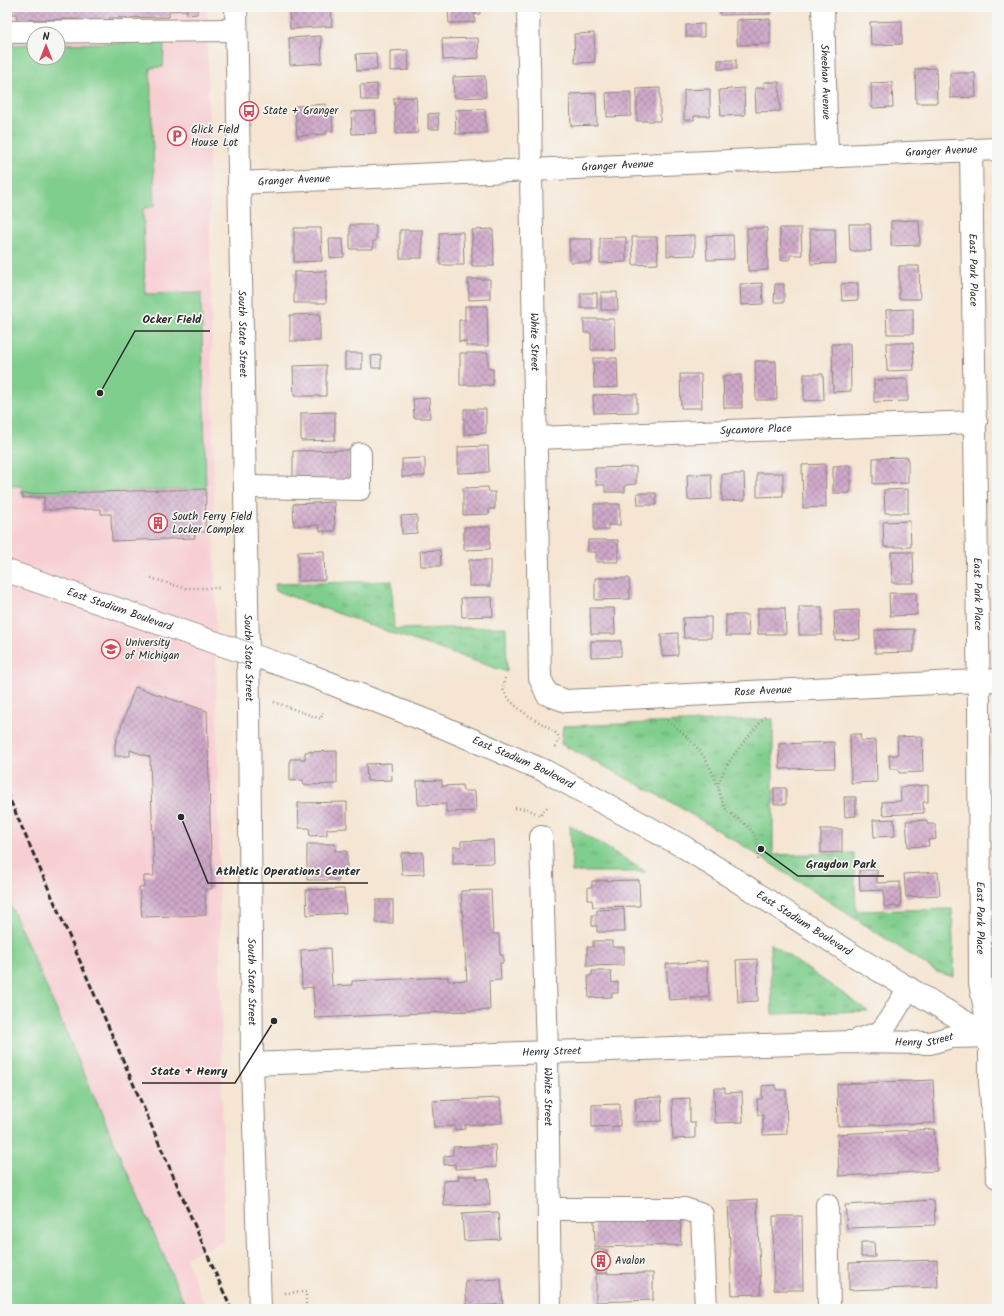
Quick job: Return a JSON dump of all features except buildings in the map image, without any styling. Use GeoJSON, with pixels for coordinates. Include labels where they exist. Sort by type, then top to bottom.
{"type":"FeatureCollection","features":[{"type":"Feature","properties":{"kind":"street","name":"South State Street"},"geometry":{"type":"LineString","coordinates":[[236,7],[249,715],[252,1064],[260,1309]]}},
{"type":"Feature","properties":{"kind":"street","name":"White Street"},"geometry":{"type":"LineString","coordinates":[[528,7],[540,678]]}},
{"type":"Feature","properties":{"kind":"street","name":"Sheehan Avenue"},"geometry":{"type":"LineString","coordinates":[[823,7],[828,156]]}},
{"type":"Feature","properties":{"kind":"street"},"geometry":{"type":"LineString","coordinates":[[7,32],[174,32],[236,30]]}},
{"type":"Feature","properties":{"kind":"street","name":"Granger Avenue"},"geometry":{"type":"LineString","coordinates":[[239,183],[997,149]]}},
{"type":"Feature","properties":{"kind":"street","name":"East Park Place"},"geometry":{"type":"LineString","coordinates":[[971,150],[976,422],[988,681],[980,983],[995,1038],[990,1083],[996,1137],[997,1177]]}},
{"type":"Feature","properties":{"kind":"street","name":"Sycamore Place"},"geometry":{"type":"LineString","coordinates":[[535,438],[976,422]]}},
{"type":"Feature","properties":{"kind":"street"},"geometry":{"type":"LineString","coordinates":[[245,487],[360,489],[360,454]]}},
{"type":"Feature","properties":{"kind":"street","name":"East Stadium Boulevard"},"geometry":{"type":"LineString","coordinates":[[7,571],[300,671],[445,728],[545,771],[684,847],[909,988],[995,1038]]}},
{"type":"Feature","properties":{"kind":"street","name":"Rose Avenue"},"geometry":{"type":"LineString","coordinates":[[540,678],[547,694],[566,701],[988,681]]}},
{"type":"Feature","properties":{"kind":"street","name":"White Street"},"geometry":{"type":"LineString","coordinates":[[541,836],[547,1052],[550,1309]]}},
{"type":"Feature","properties":{"kind":"street","name":"Henry Street"},"geometry":{"type":"LineString","coordinates":[[851,1042],[879,1033],[886,1027],[909,988]]}},
{"type":"Feature","properties":{"kind":"street","name":"Henry Street"},"geometry":{"type":"LineString","coordinates":[[252,1064],[851,1042],[930,1043],[951,1037],[995,1038]]}},
{"type":"Feature","properties":{"kind":"street"},"geometry":{"type":"LineString","coordinates":[[827,1205],[829,1309]]}},
{"type":"Feature","properties":{"kind":"street"},"geometry":{"type":"LineString","coordinates":[[549,1209],[685,1209],[702,1214],[706,1309]]}},
{"type":"Feature","properties":{"kind":"path"},"geometry":{"type":"LineString","coordinates":[[151,578],[184,588],[220,588]]}},
{"type":"Feature","properties":{"kind":"path"},"geometry":{"type":"LineString","coordinates":[[506,678],[503,689],[506,695],[531,718],[558,735],[559,739],[555,748]]}},
{"type":"Feature","properties":{"kind":"path"},"geometry":{"type":"LineString","coordinates":[[274,702],[320,719],[323,710]]}},
{"type":"Feature","properties":{"kind":"path"},"geometry":{"type":"LineString","coordinates":[[718,789],[720,779],[726,767],[742,744],[765,716]]}},
{"type":"Feature","properties":{"kind":"path"},"geometry":{"type":"LineString","coordinates":[[668,721],[690,738],[699,749],[714,775],[726,809],[746,824],[757,837],[759,845],[758,861]]}},
{"type":"Feature","properties":{"kind":"path"},"geometry":{"type":"LineString","coordinates":[[515,808],[527,809],[540,815],[549,805]]}},
{"type":"Feature","properties":{"kind":"path"},"geometry":{"type":"LineString","coordinates":[[285,1293],[306,1292],[306,1309]]}},
{"type":"Feature","properties":{"kind":"shaded area","name":"University of Michigan"},"geometry":{"type":"Polygon","coordinates":[[[7,7],[207,7],[224,1241],[185,1257],[207,1309],[7,1309],[7,7]]]}},
{"type":"Feature","properties":{"kind":"green space"},"geometry":{"type":"Polygon","coordinates":[[[164,42],[163,67],[150,68],[155,206],[143,209],[145,294],[201,293],[206,489],[22,494],[22,486],[7,486],[7,45],[26,44],[26,66],[66,66],[66,44],[164,42]]]}},
{"type":"Feature","properties":{"kind":"green space"},"geometry":{"type":"Polygon","coordinates":[[[392,581],[394,629],[506,627],[507,672],[392,633],[276,591],[275,584],[392,581]]]}},
{"type":"Feature","properties":{"kind":"green space"},"geometry":{"type":"Polygon","coordinates":[[[773,719],[773,855],[854,853],[856,911],[952,909],[954,977],[937,972],[744,846],[664,798],[561,744],[563,726],[773,719]]]}},
{"type":"Feature","properties":{"kind":"green space"},"geometry":{"type":"Polygon","coordinates":[[[570,825],[646,872],[572,872],[570,825]]]}},
{"type":"Feature","properties":{"kind":"green space"},"geometry":{"type":"Polygon","coordinates":[[[7,897],[187,1309],[7,1309],[7,897]]]}},
{"type":"Feature","properties":{"kind":"green space"},"geometry":{"type":"Polygon","coordinates":[[[770,943],[868,1011],[772,1014],[770,943]]]}},
{"type":"Feature","properties":{"kind":"railway"},"geometry":{"type":"LineString","coordinates":[[7,793],[231,1309]]}},
{"type":"Feature","properties":{"kind":"place","name":"State + Granger"},"geometry":{"type":"Point","coordinates":[249,111]}},
{"type":"Feature","properties":{"kind":"place","name":"Glick Field House Lot"},"geometry":{"type":"Point","coordinates":[177,136]}},
{"type":"Feature","properties":{"kind":"place","name":"Ocker Field"},"geometry":{"type":"Point","coordinates":[100,393]}},
{"type":"Feature","properties":{"kind":"place","name":"South Ferry Field Locker Complex"},"geometry":{"type":"Point","coordinates":[158,523]}},
{"type":"Feature","properties":{"kind":"place","name":"University of Michigan"},"geometry":{"type":"Point","coordinates":[111,649]}},
{"type":"Feature","properties":{"kind":"place","name":"Athletic Operations Center"},"geometry":{"type":"Point","coordinates":[181,817]}},
{"type":"Feature","properties":{"kind":"place","name":"Graydon Park"},"geometry":{"type":"Point","coordinates":[761,849]}},
{"type":"Feature","properties":{"kind":"place","name":"State + Henry"},"geometry":{"type":"Point","coordinates":[274,1021]}},
{"type":"Feature","properties":{"kind":"place","name":"Avalon"},"geometry":{"type":"Point","coordinates":[601,1261]}}]}
